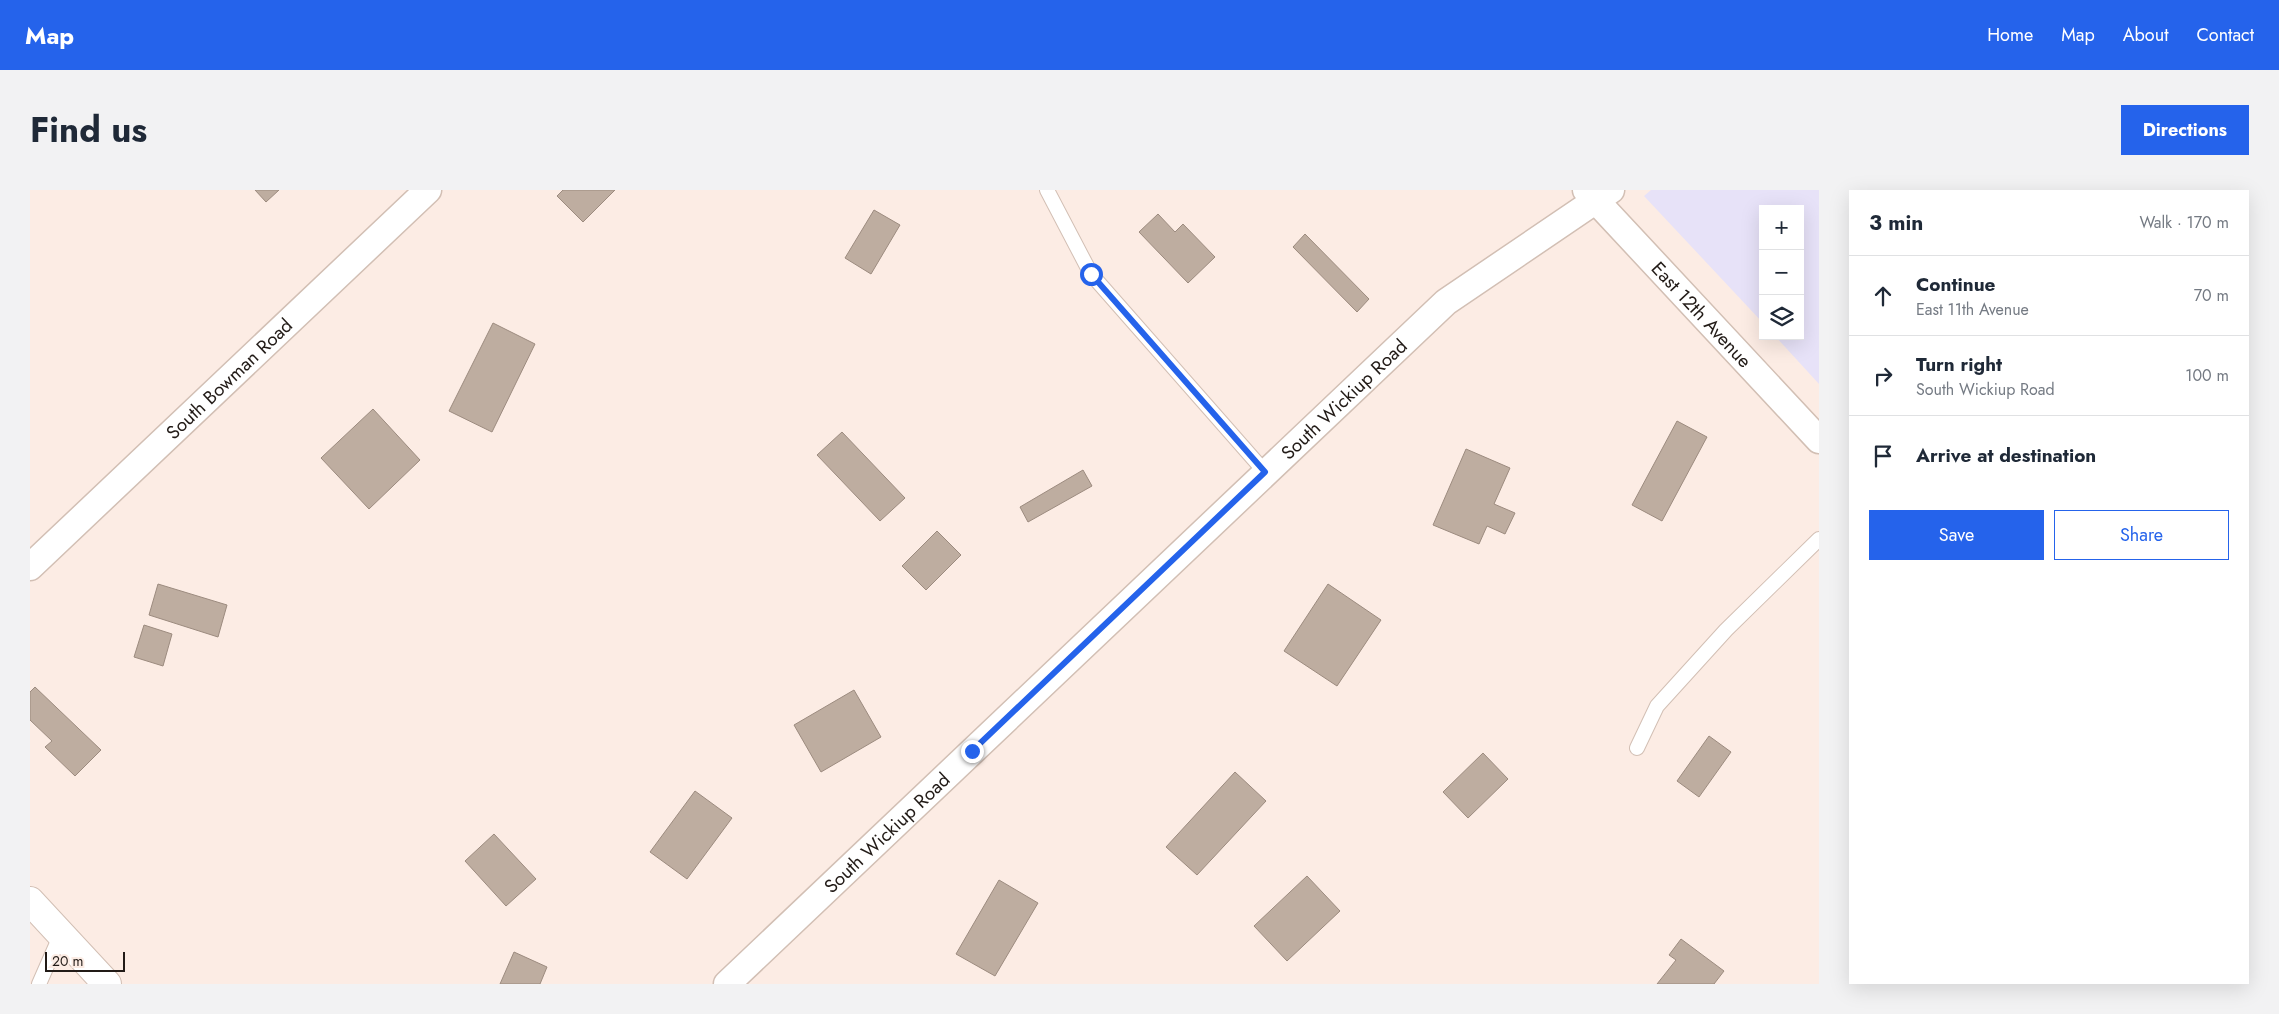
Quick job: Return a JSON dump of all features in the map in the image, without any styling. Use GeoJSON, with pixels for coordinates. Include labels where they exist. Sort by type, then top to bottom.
{"type":"FeatureCollection","features":[{"type":"Feature","properties":{"kind":"main road"},"geometry":{"type":"LineString","coordinates":[[30,901],[107,984]]}},
{"type":"Feature","properties":{"kind":"street","name":"South Bowman Road"},"geometry":{"type":"LineString","coordinates":[[30,567],[428,190]]}},
{"type":"Feature","properties":{"kind":"street","name":"South Wickiup Road"},"geometry":{"type":"LineString","coordinates":[[727,984],[1446,302],[1598,194]]}},
{"type":"Feature","properties":{"kind":"street","name":"East 12th Avenue"},"geometry":{"type":"LineString","coordinates":[[1598,194],[1819,440]]}},
{"type":"Feature","properties":{"kind":"lane"},"geometry":{"type":"LineString","coordinates":[[1047,190],[1091,274],[1265,472]]}},
{"type":"Feature","properties":{"kind":"lane"},"geometry":{"type":"LineString","coordinates":[[1637,748],[1657,706],[1726,630],[1819,540]]}},
{"type":"Feature","properties":{"kind":"lane"},"geometry":{"type":"LineString","coordinates":[[39,984],[61,934]]}},
{"type":"Feature","properties":{"kind":"shaded area"},"geometry":{"type":"Polygon","coordinates":[[[1651,190],[1819,190],[1819,384],[1779,340],[1804,340],[1804,205],[1759,205],[1759,319],[1644,196],[1651,190]]]}},
{"type":"Feature","properties":{"kind":"building"},"geometry":{"type":"Polygon","coordinates":[[[255,190],[279,190],[266,202],[255,190]]]}},
{"type":"Feature","properties":{"kind":"building"},"geometry":{"type":"Polygon","coordinates":[[[563,190],[615,190],[583,222],[557,196],[563,190]]]}},
{"type":"Feature","properties":{"kind":"building"},"geometry":{"type":"Polygon","coordinates":[[[874,210],[900,225],[871,274],[845,258],[874,210]]]}},
{"type":"Feature","properties":{"kind":"building"},"geometry":{"type":"Polygon","coordinates":[[[1158,214],[1175,232],[1183,224],[1215,257],[1188,283],[1139,232],[1158,214]]]}},
{"type":"Feature","properties":{"kind":"building"},"geometry":{"type":"Polygon","coordinates":[[[1305,234],[1369,299],[1357,312],[1293,247],[1305,234]]]}},
{"type":"Feature","properties":{"kind":"building"},"geometry":{"type":"Polygon","coordinates":[[[493,323],[535,344],[492,432],[449,411],[493,323]]]}},
{"type":"Feature","properties":{"kind":"building"},"geometry":{"type":"Polygon","coordinates":[[[373,409],[420,460],[369,509],[321,458],[373,409]]]}},
{"type":"Feature","properties":{"kind":"building"},"geometry":{"type":"Polygon","coordinates":[[[1677,421],[1707,437],[1662,521],[1632,505],[1677,421]]]}},
{"type":"Feature","properties":{"kind":"building"},"geometry":{"type":"Polygon","coordinates":[[[842,432],[905,498],[880,521],[817,455],[842,432]]]}},
{"type":"Feature","properties":{"kind":"building"},"geometry":{"type":"Polygon","coordinates":[[[1466,449],[1510,468],[1494,504],[1515,513],[1505,534],[1487,526],[1479,544],[1433,525],[1466,449]]]}},
{"type":"Feature","properties":{"kind":"building"},"geometry":{"type":"Polygon","coordinates":[[[1083,470],[1092,486],[1028,522],[1020,507],[1083,470]]]}},
{"type":"Feature","properties":{"kind":"building"},"geometry":{"type":"Polygon","coordinates":[[[937,531],[961,555],[926,590],[902,566],[937,531]]]}},
{"type":"Feature","properties":{"kind":"building"},"geometry":{"type":"Polygon","coordinates":[[[158,584],[227,605],[218,637],[149,615],[158,584]]]}},
{"type":"Feature","properties":{"kind":"building"},"geometry":{"type":"Polygon","coordinates":[[[1328,584],[1381,620],[1337,686],[1284,651],[1328,584]]]}},
{"type":"Feature","properties":{"kind":"building"},"geometry":{"type":"Polygon","coordinates":[[[144,625],[172,634],[163,666],[134,657],[144,625]]]}},
{"type":"Feature","properties":{"kind":"building"},"geometry":{"type":"Polygon","coordinates":[[[35,687],[101,750],[75,776],[45,747],[52,741],[30,720],[30,692],[35,687]]]}},
{"type":"Feature","properties":{"kind":"building"},"geometry":{"type":"Polygon","coordinates":[[[854,690],[881,737],[821,772],[794,725],[854,690]]]}},
{"type":"Feature","properties":{"kind":"building"},"geometry":{"type":"Polygon","coordinates":[[[1709,736],[1731,752],[1699,797],[1677,781],[1709,736]]]}},
{"type":"Feature","properties":{"kind":"building"},"geometry":{"type":"Polygon","coordinates":[[[1483,753],[1508,779],[1468,818],[1443,792],[1483,753]]]}},
{"type":"Feature","properties":{"kind":"building"},"geometry":{"type":"Polygon","coordinates":[[[1235,772],[1266,801],[1197,875],[1166,847],[1235,772]]]}},
{"type":"Feature","properties":{"kind":"building"},"geometry":{"type":"Polygon","coordinates":[[[695,791],[732,818],[687,879],[650,852],[695,791]]]}},
{"type":"Feature","properties":{"kind":"building"},"geometry":{"type":"Polygon","coordinates":[[[494,834],[536,879],[506,906],[465,861],[494,834]]]}},
{"type":"Feature","properties":{"kind":"building"},"geometry":{"type":"Polygon","coordinates":[[[1307,876],[1340,911],[1287,961],[1254,926],[1307,876]]]}},
{"type":"Feature","properties":{"kind":"building"},"geometry":{"type":"Polygon","coordinates":[[[999,880],[1038,903],[995,976],[956,954],[999,880]]]}},
{"type":"Feature","properties":{"kind":"building"},"geometry":{"type":"Polygon","coordinates":[[[1681,939],[1724,971],[1714,984],[1657,984],[1676,960],[1669,955],[1681,939]]]}},
{"type":"Feature","properties":{"kind":"building"},"geometry":{"type":"Polygon","coordinates":[[[514,952],[547,967],[540,984],[500,984],[514,952]]]}},
{"type":"Feature","properties":{"kind":"route"},"geometry":{"type":"LineString","coordinates":[[972,751],[1265,472],[1091,274]]}}]}
